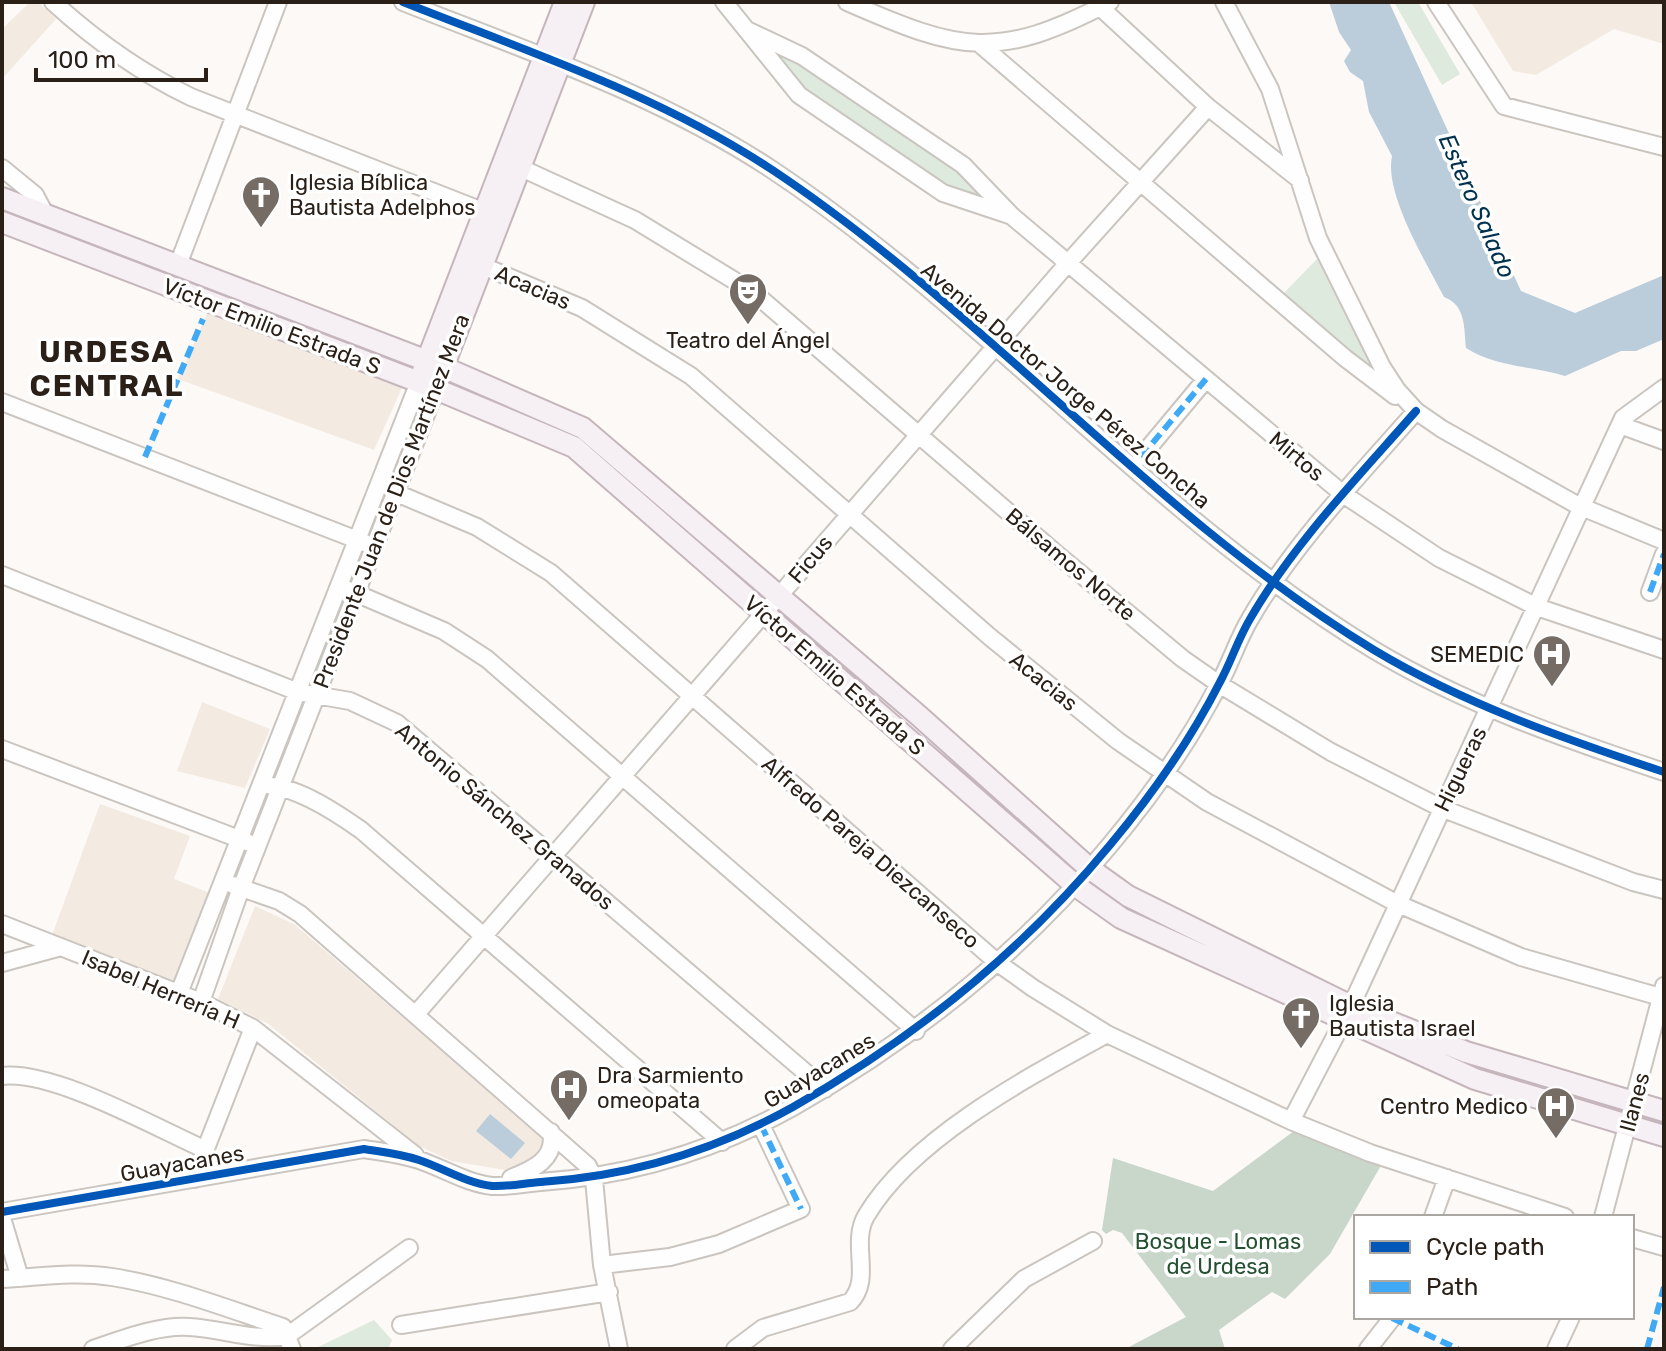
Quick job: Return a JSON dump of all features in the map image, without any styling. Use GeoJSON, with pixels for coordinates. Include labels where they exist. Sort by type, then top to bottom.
{"type":"FeatureCollection","features":[{"type":"Feature","properties":{"kind":"main road","name":"Presidente Juan de Dios Martínez Mera"},"geometry":{"type":"LineString","coordinates":[[429,375],[483,266],[521,168],[565,2]]}},
{"type":"Feature","properties":{"kind":"main road","name":"Presidente Juan de Dios Martínez Mera"},"geometry":{"type":"LineString","coordinates":[[429,375],[485,212],[552,59],[584,2]]}},
{"type":"Feature","properties":{"kind":"main road","name":"Víctor Emilio Estrada S"},"geometry":{"type":"LineString","coordinates":[[2,198],[178,265],[429,375],[562,439],[1076,886],[1121,918],[1219,964],[1347,1014],[1664,1111]]}},
{"type":"Feature","properties":{"kind":"main road"},"geometry":{"type":"LineString","coordinates":[[2,221],[35,228],[45,214]]}},
{"type":"Feature","properties":{"kind":"main road","name":"Víctor Emilio Estrada S"},"geometry":{"type":"LineString","coordinates":[[2,221],[315,342],[335,341],[583,428],[918,715],[1089,868],[1128,896],[1238,949],[1347,1014],[1475,1079],[1664,1136]]}},
{"type":"Feature","properties":{"kind":"main road"},"geometry":{"type":"LineString","coordinates":[[47,240],[57,227],[86,229]]}},
{"type":"Feature","properties":{"kind":"main road"},"geometry":{"type":"LineString","coordinates":[[611,481],[626,465]]}},
{"type":"Feature","properties":{"kind":"main road"},"geometry":{"type":"LineString","coordinates":[[902,732],[918,715]]}},
{"type":"Feature","properties":{"kind":"main road"},"geometry":{"type":"LineString","coordinates":[[1219,964],[1238,949]]}},
{"type":"Feature","properties":{"kind":"main road"},"geometry":{"type":"LineString","coordinates":[[1475,1079],[1483,1058]]}},
{"type":"Feature","properties":{"kind":"street"},"geometry":{"type":"LineString","coordinates":[[53,2],[121,59],[149,77],[485,212]]}},
{"type":"Feature","properties":{"kind":"street"},"geometry":{"type":"LineString","coordinates":[[178,265],[278,2]]}},
{"type":"Feature","properties":{"kind":"street","name":"Avenida Doctor Jorge Pérez Concha"},"geometry":{"type":"LineString","coordinates":[[403,2],[552,59],[700,125],[843,220],[996,347],[1131,469],[1275,582],[1375,650],[1489,708],[1664,772]]}},
{"type":"Feature","properties":{"kind":"street"},"geometry":{"type":"LineString","coordinates":[[847,2],[901,25],[981,45],[1042,35],[1105,4],[1208,107],[1301,181]]}},
{"type":"Feature","properties":{"kind":"street"},"geometry":{"type":"LineString","coordinates":[[1224,2],[1266,80],[1318,238],[1391,381],[1416,411]]}},
{"type":"Feature","properties":{"kind":"street"},"geometry":{"type":"LineString","coordinates":[[1436,2],[1504,106],[1659,147]]}},
{"type":"Feature","properties":{"kind":"street","name":"Mirtos"},"geometry":{"type":"LineString","coordinates":[[726,3],[799,95],[943,193],[1013,217]]}},
{"type":"Feature","properties":{"kind":"street","name":"Mirtos"},"geometry":{"type":"LineString","coordinates":[[749,31],[792,50],[929,139],[968,170],[1013,217],[1343,494],[1439,558],[1537,607],[1664,650]]}},
{"type":"Feature","properties":{"kind":"street"},"geometry":{"type":"LineString","coordinates":[[981,45],[1345,358],[1416,411],[1583,508],[1664,541]]}},
{"type":"Feature","properties":{"kind":"street","name":"Ficus"},"geometry":{"type":"LineString","coordinates":[[416,1014],[621,774],[1208,107]]}},
{"type":"Feature","properties":{"kind":"street"},"geometry":{"type":"LineString","coordinates":[[2,168],[35,195],[45,214]]}},
{"type":"Feature","properties":{"kind":"street","name":"Bálsamos Norte"},"geometry":{"type":"LineString","coordinates":[[521,168],[635,220],[753,292],[1070,565],[1183,659],[1219,684],[1331,752],[1441,808],[1633,882],[1664,890]]}},
{"type":"Feature","properties":{"kind":"street","name":"Acacias"},"geometry":{"type":"LineString","coordinates":[[483,266],[582,308],[691,376],[1001,647],[1118,741],[1220,809],[1396,903],[1521,957],[1663,994]]}},
{"type":"Feature","properties":{"kind":"street","name":"Presidente Juan de Dios Martínez Mera"},"geometry":{"type":"LineString","coordinates":[[201,1002],[241,888],[394,492],[429,375]]}},
{"type":"Feature","properties":{"kind":"street","name":"Presidente Juan de Dios Martínez Mera"},"geometry":{"type":"LineString","coordinates":[[179,993],[357,540],[429,375]]}},
{"type":"Feature","properties":{"kind":"street"},"geometry":{"type":"LineString","coordinates":[[1141,457],[1206,379]]}},
{"type":"Feature","properties":{"kind":"street","name":"Higueras"},"geometry":{"type":"LineString","coordinates":[[1291,1121],[1347,1014],[1620,425],[1627,414],[1664,388]]}},
{"type":"Feature","properties":{"kind":"street"},"geometry":{"type":"LineString","coordinates":[[2,402],[374,546]]}},
{"type":"Feature","properties":{"kind":"street","name":"Guayacanes"},"geometry":{"type":"LineString","coordinates":[[2,1215],[364,1149],[423,1161],[442,1171],[491,1186],[594,1179],[642,1170],[722,1142],[761,1125],[825,1089],[916,1031],[998,963],[1076,886],[1165,772],[1219,684],[1250,618],[1275,582],[1343,494],[1416,411]]}},
{"type":"Feature","properties":{"kind":"street"},"geometry":{"type":"LineString","coordinates":[[1620,425],[1664,441]]}},
{"type":"Feature","properties":{"kind":"street","name":"Alfredo Pareja Diezcanseco"},"geometry":{"type":"LineString","coordinates":[[394,492],[477,527],[551,573],[998,963],[1107,1034],[1291,1121],[1559,1215]]}},
{"type":"Feature","properties":{"kind":"street"},"geometry":{"type":"LineString","coordinates":[[1650,592],[1664,554]]}},
{"type":"Feature","properties":{"kind":"street","name":"Antonio Sánchez Granados"},"geometry":{"type":"LineString","coordinates":[[2,575],[298,692],[350,701],[397,723],[825,1089]]}},
{"type":"Feature","properties":{"kind":"street"},"geometry":{"type":"LineString","coordinates":[[339,586],[444,631],[487,659],[916,1031]]}},
{"type":"Feature","properties":{"kind":"street"},"geometry":{"type":"LineString","coordinates":[[2,749],[258,846]]}},
{"type":"Feature","properties":{"kind":"street"},"geometry":{"type":"LineString","coordinates":[[262,784],[281,787],[361,830],[722,1142]]}},
{"type":"Feature","properties":{"kind":"street"},"geometry":{"type":"LineString","coordinates":[[224,881],[279,901],[300,914],[588,1166],[594,1179],[602,1265],[619,1349]]}},
{"type":"Feature","properties":{"kind":"street","name":"Isabel Herrería H"},"geometry":{"type":"LineString","coordinates":[[2,924],[201,1002],[253,1028],[423,1161]]}},
{"type":"Feature","properties":{"kind":"street"},"geometry":{"type":"LineString","coordinates":[[2,963],[61,947]]}},
{"type":"Feature","properties":{"kind":"street","name":"Ilanes"},"geometry":{"type":"LineString","coordinates":[[1604,1215],[1663,994]]}},
{"type":"Feature","properties":{"kind":"street"},"geometry":{"type":"LineString","coordinates":[[194,1179],[253,1028]]}},
{"type":"Feature","properties":{"kind":"street"},"geometry":{"type":"LineString","coordinates":[[735,1349],[763,1328],[850,1302],[859,1293],[861,1282],[857,1243],[865,1218],[892,1183],[944,1136],[1018,1083],[1107,1034]]}},
{"type":"Feature","properties":{"kind":"street"},"geometry":{"type":"LineString","coordinates":[[2,1076],[18,1074],[63,1087],[206,1150]]}},
{"type":"Feature","properties":{"kind":"street"},"geometry":{"type":"LineString","coordinates":[[363,1113],[369,1133],[364,1149]]}},
{"type":"Feature","properties":{"kind":"street"},"geometry":{"type":"LineString","coordinates":[[602,1265],[670,1257],[719,1244],[801,1209],[761,1125]]}},
{"type":"Feature","properties":{"kind":"street"},"geometry":{"type":"LineString","coordinates":[[491,1186],[531,1171],[542,1163],[551,1147],[551,1132]]}},
{"type":"Feature","properties":{"kind":"street"},"geometry":{"type":"LineString","coordinates":[[1434,1215],[1447,1178]]}},
{"type":"Feature","properties":{"kind":"street"},"geometry":{"type":"LineString","coordinates":[[2,1215],[20,1278]]}},
{"type":"Feature","properties":{"kind":"street"},"geometry":{"type":"LineString","coordinates":[[1634,1239],[1664,1247]]}},
{"type":"Feature","properties":{"kind":"street"},"geometry":{"type":"LineString","coordinates":[[952,1349],[1024,1279],[1093,1241]]}},
{"type":"Feature","properties":{"kind":"street"},"geometry":{"type":"LineString","coordinates":[[93,1349],[150,1332],[189,1327],[290,1343],[409,1248]]}},
{"type":"Feature","properties":{"kind":"street"},"geometry":{"type":"LineString","coordinates":[[2,1279],[59,1273],[134,1281],[283,1327],[290,1343]]}},
{"type":"Feature","properties":{"kind":"street"},"geometry":{"type":"LineString","coordinates":[[2,1290],[20,1278]]}},
{"type":"Feature","properties":{"kind":"street"},"geometry":{"type":"LineString","coordinates":[[401,1325],[609,1292]]}},
{"type":"Feature","properties":{"kind":"street"},"geometry":{"type":"LineString","coordinates":[[1368,1349],[1391,1319]]}},
{"type":"Feature","properties":{"kind":"street"},"geometry":{"type":"LineString","coordinates":[[1556,1349],[1570,1319]]}},
{"type":"Feature","properties":{"kind":"shaded area"},"geometry":{"type":"Polygon","coordinates":[[[30,2],[38,2],[56,19],[2,79],[2,29],[30,2]]]}},
{"type":"Feature","properties":{"kind":"shaded area"},"geometry":{"type":"Polygon","coordinates":[[[1471,2],[1664,2],[1664,44],[1614,29],[1536,75],[1513,71],[1471,2]]]}},
{"type":"Feature","properties":{"kind":"shaded area"},"geometry":{"type":"Polygon","coordinates":[[[208,312],[402,388],[374,450],[178,379],[208,312]]]}},
{"type":"Feature","properties":{"kind":"shaded area"},"geometry":{"type":"Polygon","coordinates":[[[202,702],[270,729],[245,788],[177,771],[202,702]]]}},
{"type":"Feature","properties":{"kind":"shaded area"},"geometry":{"type":"Polygon","coordinates":[[[100,804],[190,836],[174,879],[210,893],[178,983],[51,938],[100,804]]]}},
{"type":"Feature","properties":{"kind":"shaded area"},"geometry":{"type":"Polygon","coordinates":[[[255,906],[294,924],[541,1136],[544,1143],[537,1154],[523,1166],[505,1170],[451,1161],[419,1146],[267,1023],[218,999],[255,906]]]}},
{"type":"Feature","properties":{"kind":"green space"},"geometry":{"type":"Polygon","coordinates":[[[1394,2],[1418,2],[1460,74],[1442,85],[1394,2]]]}},
{"type":"Feature","properties":{"kind":"green space"},"geometry":{"type":"Polygon","coordinates":[[[743,35],[772,43],[955,165],[1013,217],[943,192],[797,99],[743,35]]]}},
{"type":"Feature","properties":{"kind":"green space"},"geometry":{"type":"Polygon","coordinates":[[[1318,258],[1390,391],[1280,297],[1318,258]]]}},
{"type":"Feature","properties":{"kind":"green space","name":"Bosque - Lomas de Urdesa"},"geometry":{"type":"Polygon","coordinates":[[[1298,1128],[1383,1162],[1330,1254],[1285,1299],[1272,1292],[1219,1330],[1225,1349],[1125,1349],[1186,1317],[1122,1233],[1113,1230],[1106,1234],[1102,1230],[1113,1158],[1213,1191],[1298,1128]]]}},
{"type":"Feature","properties":{"kind":"green space"},"geometry":{"type":"Polygon","coordinates":[[[374,1320],[392,1340],[388,1349],[314,1349],[374,1320]]]}},
{"type":"Feature","properties":{"kind":"water","name":"Estero Salado"},"geometry":{"type":"Polygon","coordinates":[[[1329,2],[1389,2],[1521,291],[1575,313],[1664,275],[1664,339],[1636,351],[1621,351],[1565,376],[1501,363],[1466,348],[1460,311],[1444,297],[1400,208],[1391,172],[1392,156],[1369,112],[1363,81],[1350,72],[1344,61],[1351,50],[1339,32],[1329,2]]]}},
{"type":"Feature","properties":{"kind":"water"},"geometry":{"type":"Polygon","coordinates":[[[490,1114],[525,1143],[511,1159],[476,1131],[490,1114]]]}},
{"type":"Feature","properties":{"kind":"marked path"},"geometry":{"type":"LineString","coordinates":[[145,457],[203,319]]}},
{"type":"Feature","properties":{"kind":"marked path"},"geometry":{"type":"LineString","coordinates":[[1141,457],[1206,379]]}},
{"type":"Feature","properties":{"kind":"marked path"},"geometry":{"type":"LineString","coordinates":[[1650,592],[1664,554]]}},
{"type":"Feature","properties":{"kind":"marked path"},"geometry":{"type":"LineString","coordinates":[[761,1125],[801,1209]]}},
{"type":"Feature","properties":{"kind":"marked path"},"geometry":{"type":"LineString","coordinates":[[1647,1349],[1664,1287]]}},
{"type":"Feature","properties":{"kind":"marked path"},"geometry":{"type":"LineString","coordinates":[[1394,1319],[1458,1349]]}},
{"type":"Feature","properties":{"kind":"cycle path"},"geometry":{"type":"LineString","coordinates":[[403,2],[592,76],[728,142],[849,225],[924,285],[1143,476],[1293,597],[1374,650],[1479,704],[1664,772]]}},
{"type":"Feature","properties":{"kind":"cycle path"},"geometry":{"type":"LineString","coordinates":[[2,1212],[364,1149],[412,1158],[464,1179],[492,1186],[574,1179],[671,1159],[733,1136],[793,1107],[881,1052],[964,991],[1040,922],[1076,884],[1170,766],[1209,703],[1250,619],[1286,564],[1416,411]]}},
{"type":"Feature","properties":{"kind":"place","name":"Iglesia Bíblica Bautista Adelphos"},"geometry":{"type":"Point","coordinates":[261,229]}},
{"type":"Feature","properties":{"kind":"place","name":"Teatro del Ángel"},"geometry":{"type":"Point","coordinates":[748,326]}},
{"type":"Feature","properties":{"kind":"place","name":"SEMEDIC"},"geometry":{"type":"Point","coordinates":[1552,688]}},
{"type":"Feature","properties":{"kind":"place","name":"Iglesia Bautista Israel"},"geometry":{"type":"Point","coordinates":[1301,1050]}},
{"type":"Feature","properties":{"kind":"place","name":"Dra Sarmiento omeopata"},"geometry":{"type":"Point","coordinates":[569,1122]}},
{"type":"Feature","properties":{"kind":"place","name":"Centro Medico"},"geometry":{"type":"Point","coordinates":[1556,1140]}},
{"type":"Feature","properties":{"kind":"district","name":"URDESA CENTRAL"},"geometry":{"type":"Point","coordinates":[107,369]}}]}
